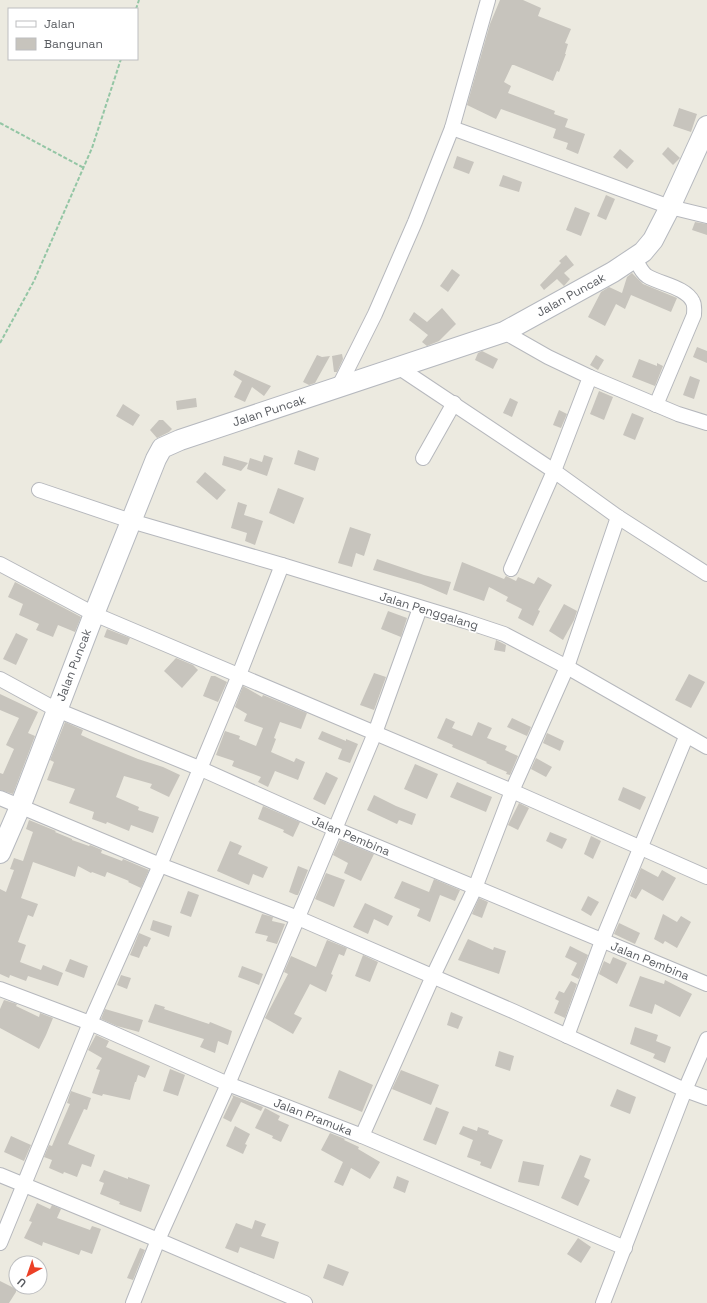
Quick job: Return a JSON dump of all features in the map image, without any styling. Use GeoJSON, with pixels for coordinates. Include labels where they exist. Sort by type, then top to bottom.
{"type":"FeatureCollection","features":[{"type":"Feature","properties":{"kind":"street"},"geometry":{"type":"LineString","coordinates":[[338,388],[375,314],[401,255],[452,128],[488,0]]}},
{"type":"Feature","properties":{"kind":"street","name":"Jalan Puncak"},"geometry":{"type":"LineString","coordinates":[[0,853],[20,807],[158,453],[166,445],[504,332],[612,272],[643,252],[653,240],[670,207],[707,126]]}},
{"type":"Feature","properties":{"kind":"street"},"geometry":{"type":"LineString","coordinates":[[452,128],[670,207],[707,216]]}},
{"type":"Feature","properties":{"kind":"street"},"geometry":{"type":"LineString","coordinates":[[635,258],[642,271],[647,276],[683,292],[689,296],[694,303],[694,315],[656,405]]}},
{"type":"Feature","properties":{"kind":"street"},"geometry":{"type":"LineString","coordinates":[[504,332],[548,357],[590,377],[656,405],[707,424]]}},
{"type":"Feature","properties":{"kind":"street"},"geometry":{"type":"LineString","coordinates":[[398,367],[554,471],[618,517],[707,574]]}},
{"type":"Feature","properties":{"kind":"street"},"geometry":{"type":"LineString","coordinates":[[511,569],[554,471],[590,377]]}},
{"type":"Feature","properties":{"kind":"street"},"geometry":{"type":"LineString","coordinates":[[423,458],[454,403]]}},
{"type":"Feature","properties":{"kind":"street","name":"Jalan Penggalang"},"geometry":{"type":"LineString","coordinates":[[39,490],[131,521],[282,565],[504,634],[567,667],[707,748]]}},
{"type":"Feature","properties":{"kind":"street"},"geometry":{"type":"LineString","coordinates":[[362,1136],[433,976],[475,888],[512,791],[567,667],[618,517]]}},
{"type":"Feature","properties":{"kind":"street"},"geometry":{"type":"LineString","coordinates":[[0,564],[94,614],[512,791],[707,877]]}},
{"type":"Feature","properties":{"kind":"street"},"geometry":{"type":"LineString","coordinates":[[0,1243],[90,1023],[160,865],[282,565]]}},
{"type":"Feature","properties":{"kind":"street"},"geometry":{"type":"LineString","coordinates":[[133,1303],[158,1240],[228,1084],[375,733],[420,608]]}},
{"type":"Feature","properties":{"kind":"street","name":"Jalan Pembina"},"geometry":{"type":"LineString","coordinates":[[0,679],[57,710],[199,768],[335,829],[707,984]]}},
{"type":"Feature","properties":{"kind":"street"},"geometry":{"type":"LineString","coordinates":[[567,1036],[602,941],[686,737]]}},
{"type":"Feature","properties":{"kind":"street"},"geometry":{"type":"LineString","coordinates":[[0,798],[160,865],[298,918],[433,976],[685,1090],[707,1098]]}},
{"type":"Feature","properties":{"kind":"street","name":"Jalan Pramuka"},"geometry":{"type":"LineString","coordinates":[[0,989],[90,1023],[228,1084],[362,1136],[625,1248]]}},
{"type":"Feature","properties":{"kind":"street"},"geometry":{"type":"LineString","coordinates":[[603,1303],[685,1090],[707,1039]]}},
{"type":"Feature","properties":{"kind":"street"},"geometry":{"type":"LineString","coordinates":[[0,1174],[305,1303]]}},
{"type":"Feature","properties":{"kind":"path"},"geometry":{"type":"LineString","coordinates":[[0,343],[34,282],[84,168],[92,148],[120,60]]}},
{"type":"Feature","properties":{"kind":"path"},"geometry":{"type":"LineString","coordinates":[[0,123],[84,168]]}},
{"type":"Feature","properties":{"kind":"building"},"geometry":{"type":"Polygon","coordinates":[[[500,0],[523,0],[541,8],[538,16],[571,29],[565,43],[568,44],[566,54],[559,72],[557,71],[553,81],[512,65],[504,82],[511,86],[508,93],[555,111],[554,114],[568,119],[565,127],[585,134],[578,154],[566,149],[568,143],[553,138],[556,129],[501,109],[496,119],[467,105],[490,24],[500,0]]]}},
{"type":"Feature","properties":{"kind":"building"},"geometry":{"type":"Polygon","coordinates":[[[679,108],[697,114],[691,132],[673,126],[679,108]]]}},
{"type":"Feature","properties":{"kind":"building"},"geometry":{"type":"Polygon","coordinates":[[[668,147],[680,158],[673,165],[662,154],[668,147]]]}},
{"type":"Feature","properties":{"kind":"building"},"geometry":{"type":"Polygon","coordinates":[[[620,149],[634,161],[627,169],[613,157],[620,149]]]}},
{"type":"Feature","properties":{"kind":"building"},"geometry":{"type":"Polygon","coordinates":[[[457,156],[474,162],[469,174],[453,168],[457,156]]]}},
{"type":"Feature","properties":{"kind":"building"},"geometry":{"type":"Polygon","coordinates":[[[503,175],[522,182],[519,192],[499,186],[503,175]]]}},
{"type":"Feature","properties":{"kind":"building"},"geometry":{"type":"Polygon","coordinates":[[[606,195],[615,199],[606,220],[597,216],[606,195]]]}},
{"type":"Feature","properties":{"kind":"building"},"geometry":{"type":"Polygon","coordinates":[[[575,207],[590,213],[581,236],[566,230],[575,207]]]}},
{"type":"Feature","properties":{"kind":"building"},"geometry":{"type":"Polygon","coordinates":[[[695,222],[707,224],[707,235],[692,230],[695,222]]]}},
{"type":"Feature","properties":{"kind":"building"},"geometry":{"type":"Polygon","coordinates":[[[566,255],[574,265],[564,273],[570,279],[564,286],[557,279],[544,290],[540,285],[561,263],[559,261],[566,255]]]}},
{"type":"Feature","properties":{"kind":"building"},"geometry":{"type":"Polygon","coordinates":[[[452,269],[460,275],[448,292],[440,286],[452,269]]]}},
{"type":"Feature","properties":{"kind":"building"},"geometry":{"type":"Polygon","coordinates":[[[632,273],[643,284],[677,298],[671,312],[631,295],[625,309],[616,304],[605,326],[588,317],[601,292],[609,287],[622,293],[627,277],[632,273]]]}},
{"type":"Feature","properties":{"kind":"building"},"geometry":{"type":"Polygon","coordinates":[[[442,308],[456,324],[439,341],[427,346],[422,342],[428,335],[409,320],[414,312],[427,322],[442,308]]]}},
{"type":"Feature","properties":{"kind":"building"},"geometry":{"type":"Polygon","coordinates":[[[697,347],[707,351],[707,363],[693,357],[697,347]]]}},
{"type":"Feature","properties":{"kind":"building"},"geometry":{"type":"Polygon","coordinates":[[[482,351],[498,359],[493,369],[475,360],[478,353],[482,351]]]}},
{"type":"Feature","properties":{"kind":"building"},"geometry":{"type":"Polygon","coordinates":[[[342,354],[343,359],[337,372],[334,372],[332,356],[342,354]]]}},
{"type":"Feature","properties":{"kind":"building"},"geometry":{"type":"Polygon","coordinates":[[[317,355],[322,357],[330,356],[315,383],[309,385],[303,382],[317,355]]]}},
{"type":"Feature","properties":{"kind":"building"},"geometry":{"type":"Polygon","coordinates":[[[596,355],[604,360],[598,370],[590,365],[596,355]]]}},
{"type":"Feature","properties":{"kind":"building"},"geometry":{"type":"Polygon","coordinates":[[[639,359],[657,366],[657,363],[663,366],[655,386],[632,377],[639,359]]]}},
{"type":"Feature","properties":{"kind":"building"},"geometry":{"type":"Polygon","coordinates":[[[235,370],[271,386],[264,396],[252,387],[245,402],[234,397],[242,381],[233,375],[235,370]]]}},
{"type":"Feature","properties":{"kind":"building"},"geometry":{"type":"Polygon","coordinates":[[[690,376],[700,380],[694,399],[683,395],[690,376]]]}},
{"type":"Feature","properties":{"kind":"building"},"geometry":{"type":"Polygon","coordinates":[[[599,391],[613,397],[604,420],[590,414],[599,391]]]}},
{"type":"Feature","properties":{"kind":"building"},"geometry":{"type":"Polygon","coordinates":[[[196,398],[197,407],[177,410],[176,401],[196,398]]]}},
{"type":"Feature","properties":{"kind":"building"},"geometry":{"type":"Polygon","coordinates":[[[510,398],[518,402],[512,417],[503,413],[510,398]]]}},
{"type":"Feature","properties":{"kind":"building"},"geometry":{"type":"Polygon","coordinates":[[[123,404],[140,415],[133,426],[116,416],[123,404]]]}},
{"type":"Feature","properties":{"kind":"building"},"geometry":{"type":"Polygon","coordinates":[[[559,410],[567,414],[561,428],[553,425],[559,410]]]}},
{"type":"Feature","properties":{"kind":"building"},"geometry":{"type":"Polygon","coordinates":[[[632,413],[644,418],[635,440],[623,435],[632,413]]]}},
{"type":"Feature","properties":{"kind":"building"},"geometry":{"type":"Polygon","coordinates":[[[159,420],[163,420],[172,429],[157,438],[150,430],[159,420]]]}},
{"type":"Feature","properties":{"kind":"building"},"geometry":{"type":"Polygon","coordinates":[[[298,450],[319,458],[315,471],[294,464],[298,450]]]}},
{"type":"Feature","properties":{"kind":"building"},"geometry":{"type":"Polygon","coordinates":[[[264,455],[273,458],[267,476],[247,469],[250,458],[262,462],[264,455]]]}},
{"type":"Feature","properties":{"kind":"building"},"geometry":{"type":"Polygon","coordinates":[[[224,456],[248,463],[241,471],[222,465],[224,456]]]}},
{"type":"Feature","properties":{"kind":"building"},"geometry":{"type":"Polygon","coordinates":[[[205,472],[226,490],[217,500],[196,482],[205,472]]]}},
{"type":"Feature","properties":{"kind":"building"},"geometry":{"type":"Polygon","coordinates":[[[278,488],[304,498],[294,524],[269,513],[278,488]]]}},
{"type":"Feature","properties":{"kind":"building"},"geometry":{"type":"Polygon","coordinates":[[[238,502],[247,505],[244,515],[263,521],[255,545],[245,541],[247,533],[231,528],[238,502]]]}},
{"type":"Feature","properties":{"kind":"building"},"geometry":{"type":"Polygon","coordinates":[[[350,527],[371,534],[364,556],[356,553],[352,567],[338,563],[350,527]]]}},
{"type":"Feature","properties":{"kind":"building"},"geometry":{"type":"Polygon","coordinates":[[[377,559],[424,575],[451,582],[447,595],[421,584],[373,570],[377,559]]]}},
{"type":"Feature","properties":{"kind":"building"},"geometry":{"type":"Polygon","coordinates":[[[462,562],[504,579],[506,576],[516,581],[518,577],[534,584],[538,577],[552,585],[538,610],[540,611],[533,626],[518,618],[522,609],[506,601],[508,597],[489,587],[484,601],[453,590],[462,562]]]}},
{"type":"Feature","properties":{"kind":"building"},"geometry":{"type":"Polygon","coordinates":[[[15,582],[81,617],[75,632],[58,625],[53,637],[36,630],[39,624],[19,615],[23,604],[8,597],[15,582]]]}},
{"type":"Feature","properties":{"kind":"building"},"geometry":{"type":"Polygon","coordinates":[[[564,604],[577,611],[574,620],[563,640],[549,631],[564,604]]]}},
{"type":"Feature","properties":{"kind":"building"},"geometry":{"type":"Polygon","coordinates":[[[388,611],[407,618],[401,637],[381,629],[388,611]]]}},
{"type":"Feature","properties":{"kind":"building"},"geometry":{"type":"Polygon","coordinates":[[[107,629],[130,638],[127,645],[104,637],[107,629]]]}},
{"type":"Feature","properties":{"kind":"building"},"geometry":{"type":"Polygon","coordinates":[[[16,633],[28,639],[16,665],[3,659],[16,633]]]}},
{"type":"Feature","properties":{"kind":"building"},"geometry":{"type":"Polygon","coordinates":[[[496,640],[506,645],[505,652],[494,650],[496,640]]]}},
{"type":"Feature","properties":{"kind":"building"},"geometry":{"type":"Polygon","coordinates":[[[176,658],[193,665],[198,670],[182,688],[164,671],[176,658]]]}},
{"type":"Feature","properties":{"kind":"building"},"geometry":{"type":"Polygon","coordinates":[[[374,673],[386,677],[374,710],[360,705],[374,673]]]}},
{"type":"Feature","properties":{"kind":"building"},"geometry":{"type":"Polygon","coordinates":[[[689,674],[705,682],[691,708],[675,700],[689,674]]]}},
{"type":"Feature","properties":{"kind":"building"},"geometry":{"type":"Polygon","coordinates":[[[211,676],[215,676],[227,682],[218,702],[203,696],[211,676]]]}},
{"type":"Feature","properties":{"kind":"building"},"geometry":{"type":"Polygon","coordinates":[[[243,686],[262,697],[263,695],[307,713],[301,729],[280,722],[271,752],[294,762],[296,758],[305,762],[298,780],[275,771],[268,787],[258,782],[261,777],[232,766],[234,761],[216,755],[225,731],[240,736],[239,739],[256,746],[263,728],[244,721],[247,714],[235,707],[243,686]]]}},
{"type":"Feature","properties":{"kind":"building"},"geometry":{"type":"Polygon","coordinates":[[[0,694],[38,712],[28,733],[35,736],[13,794],[0,790],[0,773],[3,774],[14,749],[6,745],[19,718],[0,710],[0,694]]]}},
{"type":"Feature","properties":{"kind":"building"},"geometry":{"type":"Polygon","coordinates":[[[446,718],[455,722],[452,728],[472,736],[478,722],[492,728],[487,738],[507,746],[505,750],[518,756],[510,775],[506,774],[507,772],[452,747],[453,745],[437,738],[446,718]]]}},
{"type":"Feature","properties":{"kind":"building"},"geometry":{"type":"Polygon","coordinates":[[[512,718],[531,727],[527,736],[507,727],[512,718]]]}},
{"type":"Feature","properties":{"kind":"building"},"geometry":{"type":"Polygon","coordinates":[[[65,722],[83,730],[81,735],[94,741],[180,775],[169,797],[150,788],[152,784],[124,776],[116,797],[139,807],[138,810],[159,817],[153,833],[131,825],[129,831],[107,822],[106,824],[92,819],[94,812],[69,803],[75,789],[47,780],[54,762],[50,760],[65,722]]]}},
{"type":"Feature","properties":{"kind":"building"},"geometry":{"type":"Polygon","coordinates":[[[322,731],[346,741],[346,739],[358,744],[350,763],[338,759],[342,749],[318,739],[322,731]]]}},
{"type":"Feature","properties":{"kind":"building"},"geometry":{"type":"Polygon","coordinates":[[[547,733],[564,741],[560,751],[543,743],[547,733]]]}},
{"type":"Feature","properties":{"kind":"building"},"geometry":{"type":"Polygon","coordinates":[[[536,758],[552,767],[546,777],[531,769],[536,758]]]}},
{"type":"Feature","properties":{"kind":"building"},"geometry":{"type":"Polygon","coordinates":[[[415,764],[438,774],[427,799],[404,789],[415,764]]]}},
{"type":"Feature","properties":{"kind":"building"},"geometry":{"type":"Polygon","coordinates":[[[326,772],[338,778],[325,805],[313,799],[326,772]]]}},
{"type":"Feature","properties":{"kind":"building"},"geometry":{"type":"Polygon","coordinates":[[[457,782],[492,797],[486,812],[450,797],[457,782]]]}},
{"type":"Feature","properties":{"kind":"building"},"geometry":{"type":"Polygon","coordinates":[[[623,787],[646,797],[640,810],[618,800],[623,787]]]}},
{"type":"Feature","properties":{"kind":"building"},"geometry":{"type":"Polygon","coordinates":[[[374,795],[416,814],[412,825],[399,820],[397,824],[367,810],[374,795]]]}},
{"type":"Feature","properties":{"kind":"building"},"geometry":{"type":"Polygon","coordinates":[[[519,803],[529,808],[518,830],[508,825],[519,803]]]}},
{"type":"Feature","properties":{"kind":"building"},"geometry":{"type":"Polygon","coordinates":[[[263,806],[300,822],[293,837],[283,832],[284,830],[258,819],[263,806]]]}},
{"type":"Feature","properties":{"kind":"building"},"geometry":{"type":"Polygon","coordinates":[[[29,820],[56,831],[55,832],[72,840],[102,850],[101,853],[122,861],[123,859],[149,870],[141,888],[128,882],[129,881],[107,872],[105,877],[92,872],[91,873],[78,866],[75,877],[33,862],[21,898],[38,904],[33,917],[28,915],[18,942],[26,945],[20,962],[41,970],[43,965],[63,973],[58,986],[28,976],[26,981],[10,975],[9,978],[0,974],[0,889],[6,892],[14,870],[10,869],[14,858],[23,861],[33,832],[26,829],[29,820]]]}},
{"type":"Feature","properties":{"kind":"building"},"geometry":{"type":"Polygon","coordinates":[[[550,832],[567,839],[562,849],[546,841],[550,832]]]}},
{"type":"Feature","properties":{"kind":"building"},"geometry":{"type":"Polygon","coordinates":[[[591,836],[601,841],[593,859],[584,854],[591,836]]]}},
{"type":"Feature","properties":{"kind":"building"},"geometry":{"type":"Polygon","coordinates":[[[340,840],[374,854],[361,881],[344,873],[348,863],[333,855],[340,840]]]}},
{"type":"Feature","properties":{"kind":"building"},"geometry":{"type":"Polygon","coordinates":[[[230,841],[242,846],[238,854],[268,867],[263,878],[253,874],[249,885],[217,871],[230,841]]]}},
{"type":"Feature","properties":{"kind":"building"},"geometry":{"type":"Polygon","coordinates":[[[298,866],[308,870],[298,895],[296,895],[289,892],[298,866]]]}},
{"type":"Feature","properties":{"kind":"building"},"geometry":{"type":"Polygon","coordinates":[[[641,868],[658,877],[662,870],[676,878],[663,901],[642,889],[636,899],[630,896],[641,868]]]}},
{"type":"Feature","properties":{"kind":"building"},"geometry":{"type":"Polygon","coordinates":[[[326,873],[345,880],[334,907],[315,899],[326,873]]]}},
{"type":"Feature","properties":{"kind":"building"},"geometry":{"type":"Polygon","coordinates":[[[434,879],[460,890],[455,901],[440,895],[430,922],[417,916],[420,909],[394,898],[402,881],[429,892],[434,879]]]}},
{"type":"Feature","properties":{"kind":"building"},"geometry":{"type":"Polygon","coordinates":[[[188,891],[199,895],[191,917],[180,913],[188,891]]]}},
{"type":"Feature","properties":{"kind":"building"},"geometry":{"type":"Polygon","coordinates":[[[588,896],[599,902],[591,916],[581,910],[588,896]]]}},
{"type":"Feature","properties":{"kind":"building"},"geometry":{"type":"Polygon","coordinates":[[[479,898],[488,902],[482,918],[472,914],[479,898]]]}},
{"type":"Feature","properties":{"kind":"building"},"geometry":{"type":"Polygon","coordinates":[[[365,903],[393,916],[388,926],[374,919],[368,934],[353,927],[365,903]]]}},
{"type":"Feature","properties":{"kind":"building"},"geometry":{"type":"Polygon","coordinates":[[[262,914],[273,917],[272,921],[285,924],[277,944],[266,941],[268,936],[255,933],[262,914]]]}},
{"type":"Feature","properties":{"kind":"building"},"geometry":{"type":"Polygon","coordinates":[[[663,914],[677,922],[681,916],[691,922],[677,948],[665,941],[663,944],[654,939],[663,914]]]}},
{"type":"Feature","properties":{"kind":"building"},"geometry":{"type":"Polygon","coordinates":[[[153,920],[172,926],[169,937],[150,930],[153,920]]]}},
{"type":"Feature","properties":{"kind":"building"},"geometry":{"type":"Polygon","coordinates":[[[619,923],[640,933],[635,944],[614,934],[619,923]]]}},
{"type":"Feature","properties":{"kind":"building"},"geometry":{"type":"Polygon","coordinates":[[[139,933],[151,938],[147,947],[144,946],[139,958],[130,955],[139,933]]]}},
{"type":"Feature","properties":{"kind":"building"},"geometry":{"type":"Polygon","coordinates":[[[468,939],[493,950],[494,947],[506,951],[499,974],[458,960],[468,939]]]}},
{"type":"Feature","properties":{"kind":"building"},"geometry":{"type":"Polygon","coordinates":[[[327,940],[347,948],[344,956],[339,954],[326,992],[310,984],[294,1014],[302,1018],[293,1034],[265,1018],[288,974],[284,972],[291,956],[316,967],[327,940]]]}},
{"type":"Feature","properties":{"kind":"building"},"geometry":{"type":"Polygon","coordinates":[[[570,946],[588,955],[579,979],[571,975],[577,963],[565,957],[570,946]]]}},
{"type":"Feature","properties":{"kind":"building"},"geometry":{"type":"Polygon","coordinates":[[[363,955],[378,962],[370,982],[355,976],[363,955]]]}},
{"type":"Feature","properties":{"kind":"building"},"geometry":{"type":"Polygon","coordinates":[[[613,957],[627,963],[617,984],[599,974],[604,961],[610,964],[613,957]]]}},
{"type":"Feature","properties":{"kind":"building"},"geometry":{"type":"Polygon","coordinates":[[[70,959],[88,966],[84,978],[65,971],[70,959]]]}},
{"type":"Feature","properties":{"kind":"building"},"geometry":{"type":"Polygon","coordinates":[[[242,966],[263,974],[259,985],[238,977],[242,966]]]}},
{"type":"Feature","properties":{"kind":"building"},"geometry":{"type":"Polygon","coordinates":[[[121,975],[131,978],[127,989],[117,985],[121,975]]]}},
{"type":"Feature","properties":{"kind":"building"},"geometry":{"type":"Polygon","coordinates":[[[640,976],[664,984],[665,980],[692,994],[680,1017],[655,1004],[652,1014],[629,1006],[640,976]]]}},
{"type":"Feature","properties":{"kind":"building"},"geometry":{"type":"Polygon","coordinates":[[[571,981],[577,984],[565,1018],[554,1013],[559,1001],[555,999],[559,991],[564,993],[571,981]]]}},
{"type":"Feature","properties":{"kind":"building"},"geometry":{"type":"Polygon","coordinates":[[[4,1000],[17,1004],[16,1006],[39,1017],[40,1013],[53,1018],[39,1049],[0,1028],[0,1009],[4,1000]]]}},
{"type":"Feature","properties":{"kind":"building"},"geometry":{"type":"Polygon","coordinates":[[[155,1004],[165,1007],[164,1009],[209,1024],[210,1022],[232,1031],[228,1045],[218,1041],[215,1053],[200,1047],[204,1039],[148,1022],[155,1004]]]}},
{"type":"Feature","properties":{"kind":"building"},"geometry":{"type":"Polygon","coordinates":[[[105,1009],[143,1020],[139,1032],[117,1026],[101,1019],[105,1009]]]}},
{"type":"Feature","properties":{"kind":"building"},"geometry":{"type":"Polygon","coordinates":[[[451,1012],[463,1017],[458,1029],[447,1025],[451,1012]]]}},
{"type":"Feature","properties":{"kind":"building"},"geometry":{"type":"Polygon","coordinates":[[[635,1027],[658,1035],[656,1041],[671,1047],[665,1063],[653,1058],[655,1054],[630,1044],[635,1027]]]}},
{"type":"Feature","properties":{"kind":"building"},"geometry":{"type":"Polygon","coordinates":[[[96,1035],[109,1041],[106,1047],[150,1066],[145,1078],[138,1075],[130,1100],[92,1093],[100,1070],[96,1069],[102,1058],[88,1050],[96,1035]]]}},
{"type":"Feature","properties":{"kind":"building"},"geometry":{"type":"Polygon","coordinates":[[[499,1051],[514,1056],[510,1071],[495,1066],[499,1051]]]}},
{"type":"Feature","properties":{"kind":"building"},"geometry":{"type":"Polygon","coordinates":[[[170,1069],[185,1075],[178,1096],[163,1091],[170,1069]]]}},
{"type":"Feature","properties":{"kind":"building"},"geometry":{"type":"Polygon","coordinates":[[[339,1070],[373,1085],[362,1112],[328,1098],[339,1070]]]}},
{"type":"Feature","properties":{"kind":"building"},"geometry":{"type":"Polygon","coordinates":[[[401,1070],[439,1085],[431,1105],[392,1089],[401,1070]]]}},
{"type":"Feature","properties":{"kind":"building"},"geometry":{"type":"Polygon","coordinates":[[[617,1089],[636,1097],[630,1114],[610,1106],[617,1089]]]}},
{"type":"Feature","properties":{"kind":"building"},"geometry":{"type":"Polygon","coordinates":[[[71,1091],[91,1098],[87,1110],[84,1109],[68,1144],[95,1155],[91,1167],[82,1164],[77,1177],[64,1172],[63,1174],[49,1168],[52,1160],[44,1157],[49,1145],[52,1146],[70,1104],[67,1103],[71,1091]]]}},
{"type":"Feature","properties":{"kind":"building"},"geometry":{"type":"Polygon","coordinates":[[[232,1095],[263,1107],[261,1111],[241,1102],[231,1122],[223,1118],[233,1097],[232,1095]]]}},
{"type":"Feature","properties":{"kind":"building"},"geometry":{"type":"Polygon","coordinates":[[[436,1107],[449,1112],[436,1145],[423,1140],[436,1107]]]}},
{"type":"Feature","properties":{"kind":"building"},"geometry":{"type":"Polygon","coordinates":[[[265,1108],[280,1116],[278,1120],[289,1125],[281,1142],[272,1138],[273,1136],[255,1128],[265,1108]]]}},
{"type":"Feature","properties":{"kind":"building"},"geometry":{"type":"Polygon","coordinates":[[[235,1126],[250,1134],[245,1144],[247,1145],[243,1154],[226,1146],[235,1126]]]}},
{"type":"Feature","properties":{"kind":"building"},"geometry":{"type":"Polygon","coordinates":[[[463,1126],[477,1131],[478,1127],[489,1131],[488,1134],[503,1140],[491,1169],[480,1165],[481,1162],[467,1157],[473,1140],[459,1134],[463,1126]]]}},
{"type":"Feature","properties":{"kind":"building"},"geometry":{"type":"Polygon","coordinates":[[[330,1133],[359,1147],[358,1149],[380,1162],[370,1179],[351,1168],[343,1186],[334,1182],[343,1162],[321,1150],[330,1133]]]}},
{"type":"Feature","properties":{"kind":"building"},"geometry":{"type":"Polygon","coordinates":[[[11,1136],[31,1145],[24,1161],[4,1152],[11,1136]]]}},
{"type":"Feature","properties":{"kind":"building"},"geometry":{"type":"Polygon","coordinates":[[[580,1155],[591,1159],[584,1177],[590,1180],[578,1206],[561,1198],[580,1155]]]}},
{"type":"Feature","properties":{"kind":"building"},"geometry":{"type":"Polygon","coordinates":[[[523,1161],[544,1165],[539,1186],[518,1182],[523,1161]]]}},
{"type":"Feature","properties":{"kind":"building"},"geometry":{"type":"Polygon","coordinates":[[[104,1170],[150,1185],[141,1212],[119,1204],[120,1202],[100,1194],[104,1183],[99,1181],[104,1170]]]}},
{"type":"Feature","properties":{"kind":"building"},"geometry":{"type":"Polygon","coordinates":[[[397,1176],[409,1181],[405,1193],[393,1188],[397,1176]]]}},
{"type":"Feature","properties":{"kind":"building"},"geometry":{"type":"Polygon","coordinates":[[[37,1203],[50,1209],[52,1205],[61,1209],[57,1218],[90,1230],[92,1226],[101,1229],[92,1254],[81,1250],[79,1255],[43,1242],[42,1246],[24,1238],[32,1222],[29,1221],[37,1203]]]}},
{"type":"Feature","properties":{"kind":"building"},"geometry":{"type":"Polygon","coordinates":[[[255,1220],[266,1224],[261,1236],[279,1242],[274,1259],[240,1247],[238,1253],[225,1248],[236,1223],[252,1229],[255,1220]]]}},
{"type":"Feature","properties":{"kind":"building"},"geometry":{"type":"Polygon","coordinates":[[[578,1238],[591,1247],[581,1263],[567,1254],[578,1238]]]}},
{"type":"Feature","properties":{"kind":"building"},"geometry":{"type":"Polygon","coordinates":[[[140,1248],[145,1250],[133,1280],[127,1278],[140,1248]]]}},
{"type":"Feature","properties":{"kind":"building"},"geometry":{"type":"Polygon","coordinates":[[[328,1264],[349,1272],[343,1286],[323,1278],[328,1264]]]}},
{"type":"Feature","properties":{"kind":"building"},"geometry":{"type":"Polygon","coordinates":[[[0,1281],[8,1285],[8,1295],[14,1295],[9,1303],[0,1303],[0,1281]]]}}]}
